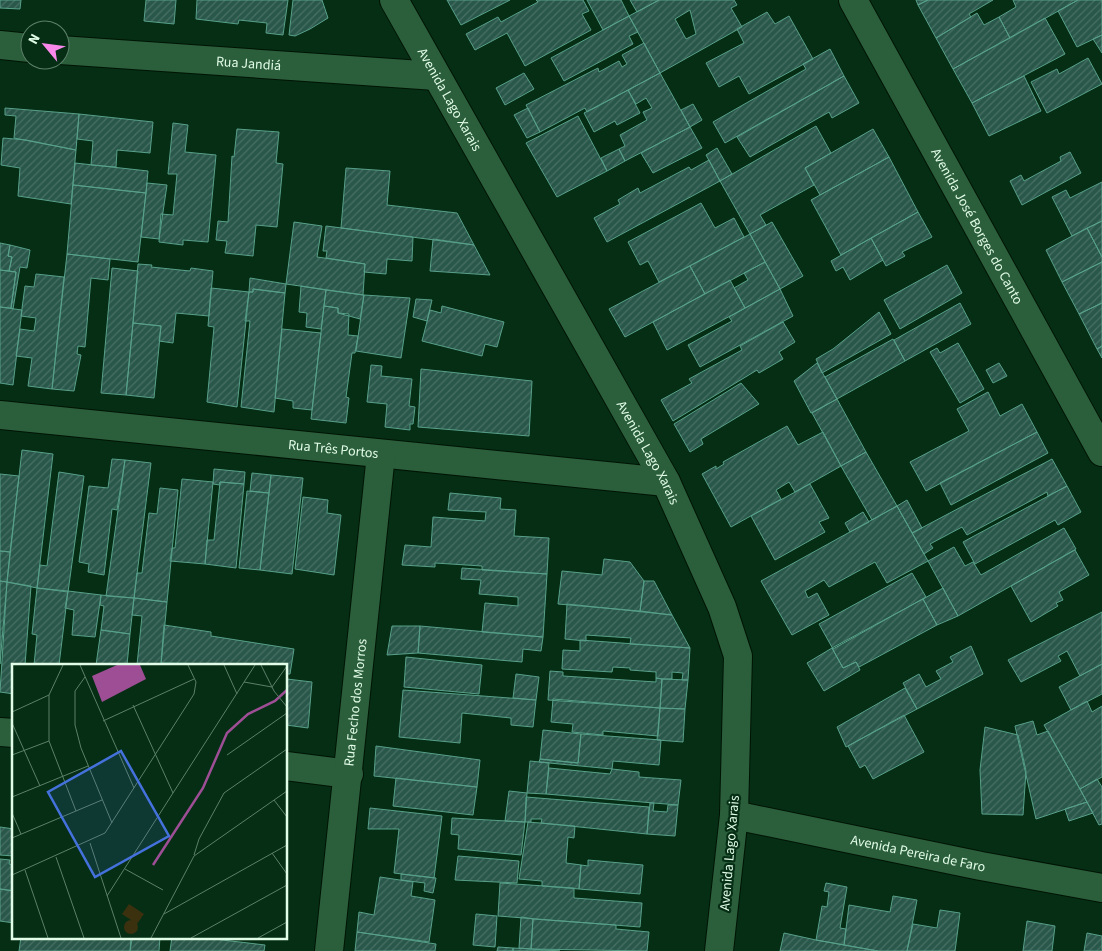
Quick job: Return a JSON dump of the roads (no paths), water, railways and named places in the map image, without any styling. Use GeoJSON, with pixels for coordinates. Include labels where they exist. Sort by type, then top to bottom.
{"type":"FeatureCollection","features":[{"type":"Feature","properties":{"kind":"street","name":"Avenida Lago Xarais"},"geometry":{"type":"LineString","coordinates":[[394,0],[666,482],[722,607],[738,656],[734,815],[719,951]]}},
{"type":"Feature","properties":{"kind":"street","name":"Avenida José Borges do Canto"},"geometry":{"type":"LineString","coordinates":[[853,0],[1102,452]]}},
{"type":"Feature","properties":{"kind":"street"},"geometry":{"type":"LineString","coordinates":[[0,45],[20,47]]}},
{"type":"Feature","properties":{"kind":"street","name":"Rua Jandiá"},"geometry":{"type":"LineString","coordinates":[[70,51],[436,76]]}},
{"type":"Feature","properties":{"kind":"street","name":"Rua Três Portos"},"geometry":{"type":"LineString","coordinates":[[0,415],[666,482]]}},
{"type":"Feature","properties":{"kind":"street","name":"Rua Fecho dos Morros"},"geometry":{"type":"LineString","coordinates":[[329,951],[382,454]]}},
{"type":"Feature","properties":{"kind":"street"},"geometry":{"type":"LineString","coordinates":[[288,766],[349,774]]}},
{"type":"Feature","properties":{"kind":"street","name":"Avenida Pereira de Faro"},"geometry":{"type":"LineString","coordinates":[[734,815],[972,864],[1102,888]]}}]}
